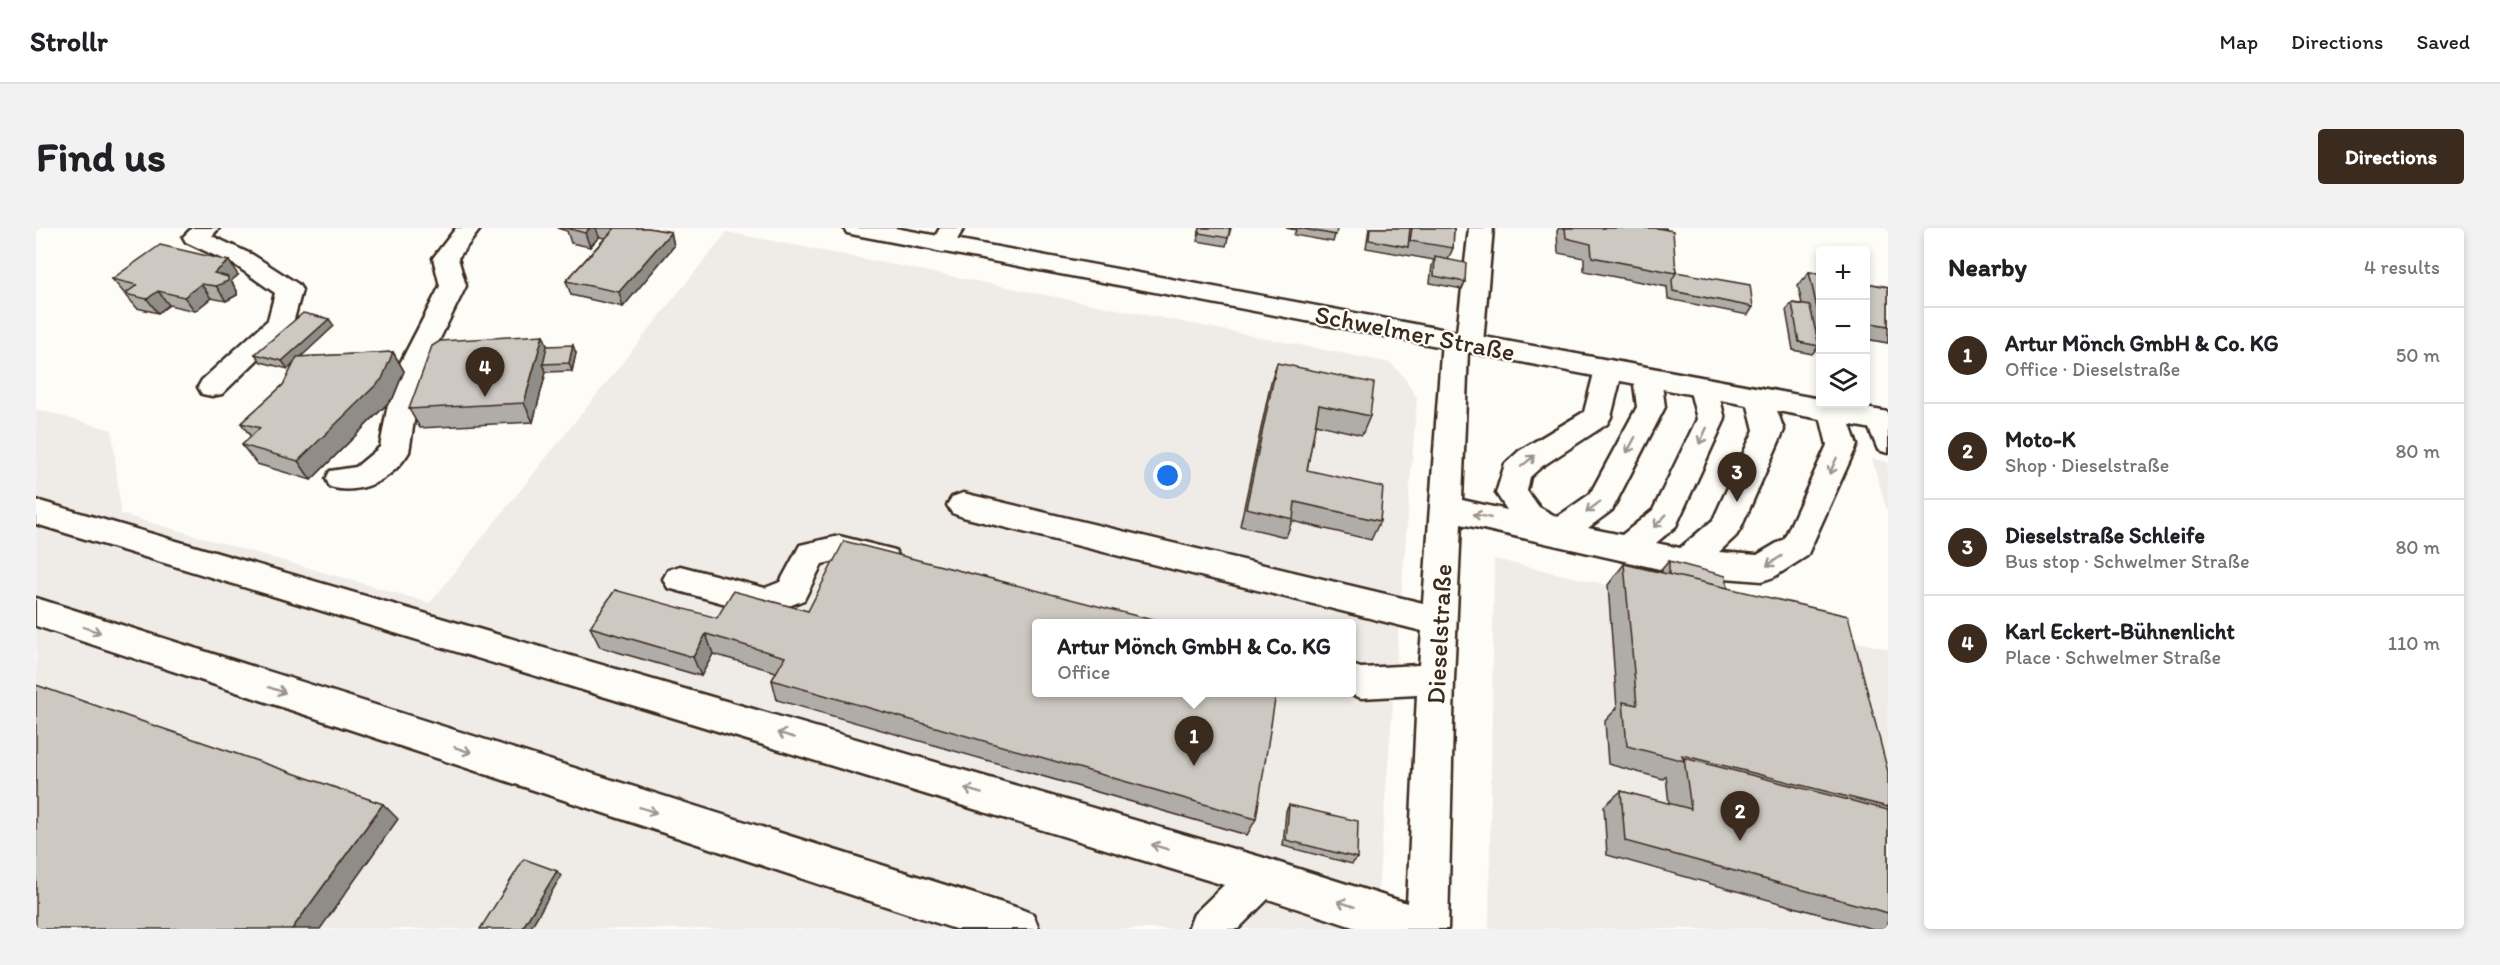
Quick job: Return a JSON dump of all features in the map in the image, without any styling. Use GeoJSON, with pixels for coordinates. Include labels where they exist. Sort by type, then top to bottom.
{"type":"FeatureCollection","features":[{"type":"Feature","properties":{"kind":"main road"},"geometry":{"type":"LineString","coordinates":[[207,228],[195,237],[244,260],[289,290],[280,323],[212,387]]}},
{"type":"Feature","properties":{"kind":"main road"},"geometry":{"type":"LineString","coordinates":[[341,479],[364,477],[394,452],[407,377],[453,286],[445,258],[469,228]]}},
{"type":"Feature","properties":{"kind":"main road","name":"Schwelmer Straße"},"geometry":{"type":"LineString","coordinates":[[856,228],[947,236],[1462,341],[1833,412],[1886,429]]}},
{"type":"Feature","properties":{"kind":"main road","name":"Dieselstraße"},"geometry":{"type":"LineString","coordinates":[[1426,929],[1436,679],[1447,509],[1462,341],[1481,228]]}},
{"type":"Feature","properties":{"kind":"main road"},"geometry":{"type":"LineString","coordinates":[[1558,533],[1528,515],[1511,493],[1516,472],[1530,459],[1597,417],[1609,369]]}},
{"type":"Feature","properties":{"kind":"main road"},"geometry":{"type":"LineString","coordinates":[[1558,533],[1601,502],[1651,407],[1647,377]]}},
{"type":"Feature","properties":{"kind":"main road"},"geometry":{"type":"LineString","coordinates":[[1627,549],[1665,518],[1681,484],[1711,419],[1703,387]]}},
{"type":"Feature","properties":{"kind":"main road"},"geometry":{"type":"LineString","coordinates":[[1686,562],[1725,528],[1737,502],[1769,430],[1760,398]]}},
{"type":"Feature","properties":{"kind":"main road"},"geometry":{"type":"LineString","coordinates":[[1447,509],[1686,562],[1762,568],[1796,547],[1842,445],[1833,412]]}},
{"type":"Feature","properties":{"kind":"main road"},"geometry":{"type":"LineString","coordinates":[[963,505],[1439,621]]}},
{"type":"Feature","properties":{"kind":"main road"},"geometry":{"type":"LineString","coordinates":[[36,512],[1261,877],[1422,929]]}},
{"type":"Feature","properties":{"kind":"main road"},"geometry":{"type":"LineString","coordinates":[[680,579],[766,602],[792,591],[811,554],[839,548],[918,568]]}},
{"type":"Feature","properties":{"kind":"main road"},"geometry":{"type":"LineString","coordinates":[[36,612],[1018,929]]}},
{"type":"Feature","properties":{"kind":"main road"},"geometry":{"type":"LineString","coordinates":[[1356,681],[1361,683],[1436,679]]}},
{"type":"Feature","properties":{"kind":"main road"},"geometry":{"type":"LineString","coordinates":[[1209,929],[1261,877]]}},
{"type":"Feature","properties":{"kind":"shaded area"},"geometry":{"type":"Polygon","coordinates":[[[727,232],[1391,363],[1405,378],[1417,398],[1375,929],[36,929],[36,409],[112,430],[121,514],[430,603],[727,232]]]}},
{"type":"Feature","properties":{"kind":"shaded area"},"geometry":{"type":"Polygon","coordinates":[[[1872,459],[1888,462],[1888,514],[1872,459]]]}},
{"type":"Feature","properties":{"kind":"shaded area"},"geometry":{"type":"Polygon","coordinates":[[[1494,559],[1888,649],[1888,929],[1489,929],[1494,559]]]}},
{"type":"Feature","properties":{"kind":"building"},"geometry":{"type":"Polygon","coordinates":[[[566,228],[590,228],[585,233],[566,228]]]}},
{"type":"Feature","properties":{"kind":"building"},"geometry":{"type":"Polygon","coordinates":[[[615,228],[648,228],[671,232],[619,292],[566,281],[615,228]]]}},
{"type":"Feature","properties":{"kind":"building"},"geometry":{"type":"Polygon","coordinates":[[[1200,228],[1230,228],[1228,238],[1199,233],[1200,228]]]}},
{"type":"Feature","properties":{"kind":"building"},"geometry":{"type":"Polygon","coordinates":[[[1299,228],[1337,228],[1336,235],[1299,228]]]}},
{"type":"Feature","properties":{"kind":"building"},"geometry":{"type":"Polygon","coordinates":[[[1370,228],[1410,228],[1408,247],[1369,240],[1370,228]]]}},
{"type":"Feature","properties":{"kind":"building"},"geometry":{"type":"Polygon","coordinates":[[[1412,228],[1454,228],[1453,248],[1410,241],[1412,228]]]}},
{"type":"Feature","properties":{"kind":"building"},"geometry":{"type":"Polygon","coordinates":[[[1565,228],[1657,228],[1673,231],[1676,273],[1592,257],[1591,244],[1566,238],[1565,228]]]}},
{"type":"Feature","properties":{"kind":"building"},"geometry":{"type":"Polygon","coordinates":[[[160,245],[229,261],[214,273],[228,277],[228,281],[216,286],[201,284],[184,297],[158,291],[147,299],[125,294],[137,285],[112,279],[160,245]]]}},
{"type":"Feature","properties":{"kind":"building"},"geometry":{"type":"Polygon","coordinates":[[[1435,257],[1466,263],[1465,282],[1434,276],[1435,257]]]}},
{"type":"Feature","properties":{"kind":"building"},"geometry":{"type":"Polygon","coordinates":[[[1676,272],[1750,285],[1753,307],[1673,291],[1672,280],[1676,272]]]}},
{"type":"Feature","properties":{"kind":"building"},"geometry":{"type":"Polygon","coordinates":[[[1809,272],[1816,273],[1816,304],[1809,272]]]}},
{"type":"Feature","properties":{"kind":"building"},"geometry":{"type":"Polygon","coordinates":[[[1870,284],[1888,287],[1888,326],[1870,323],[1870,284]]]}},
{"type":"Feature","properties":{"kind":"building"},"geometry":{"type":"Polygon","coordinates":[[[1792,303],[1810,306],[1816,333],[1816,345],[1799,342],[1792,303]]]}},
{"type":"Feature","properties":{"kind":"building"},"geometry":{"type":"Polygon","coordinates":[[[303,313],[329,319],[282,361],[255,354],[303,313]]]}},
{"type":"Feature","properties":{"kind":"building"},"geometry":{"type":"Polygon","coordinates":[[[543,335],[524,403],[409,409],[432,346],[440,341],[543,335]]]}},
{"type":"Feature","properties":{"kind":"building"},"geometry":{"type":"Polygon","coordinates":[[[573,345],[569,363],[543,364],[547,346],[573,345]]]}},
{"type":"Feature","properties":{"kind":"building"},"geometry":{"type":"Polygon","coordinates":[[[393,352],[382,379],[298,461],[242,445],[260,428],[241,423],[283,385],[297,357],[393,352]]]}},
{"type":"Feature","properties":{"kind":"building"},"geometry":{"type":"Polygon","coordinates":[[[1277,363],[1374,383],[1370,416],[1319,405],[1307,470],[1383,487],[1380,521],[1295,502],[1293,519],[1246,508],[1277,363]]]}},
{"type":"Feature","properties":{"kind":"building"},"geometry":{"type":"Polygon","coordinates":[[[844,541],[1148,619],[1032,619],[1032,697],[1275,697],[1256,819],[772,680],[785,657],[706,634],[693,657],[590,627],[615,590],[717,618],[733,591],[808,611],[844,541]]]}},
{"type":"Feature","properties":{"kind":"building"},"geometry":{"type":"Polygon","coordinates":[[[1669,561],[1726,576],[1728,588],[1669,575],[1669,561]]]}},
{"type":"Feature","properties":{"kind":"building"},"geometry":{"type":"Polygon","coordinates":[[[1624,564],[1848,616],[1888,772],[1888,807],[1682,755],[1684,761],[1627,746],[1623,702],[1637,705],[1624,564]]]}},
{"type":"Feature","properties":{"kind":"building"},"geometry":{"type":"Polygon","coordinates":[[[36,685],[383,804],[292,929],[36,929],[36,685]]]}},
{"type":"Feature","properties":{"kind":"building"},"geometry":{"type":"Polygon","coordinates":[[[1684,758],[1888,810],[1888,913],[1625,841],[1621,791],[1691,809],[1684,758]]]}},
{"type":"Feature","properties":{"kind":"building"},"geometry":{"type":"Polygon","coordinates":[[[1289,805],[1358,821],[1357,858],[1286,840],[1289,805]]]}},
{"type":"Feature","properties":{"kind":"building"},"geometry":{"type":"Polygon","coordinates":[[[524,859],[557,871],[522,929],[480,929],[524,859]]]}},
{"type":"Feature","properties":{"kind":"place","name":"Karl Eckert-Bühnenlicht"},"geometry":{"type":"Point","coordinates":[485,397]}},
{"type":"Feature","properties":{"kind":"place","name":"Dieselstraße Schleife"},"geometry":{"type":"Point","coordinates":[1737,502]}},
{"type":"Feature","properties":{"kind":"place","name":"Artur Mönch GmbH & Co. KG"},"geometry":{"type":"Point","coordinates":[1194,766]}},
{"type":"Feature","properties":{"kind":"place","name":"Moto-K"},"geometry":{"type":"Point","coordinates":[1740,841]}}]}
